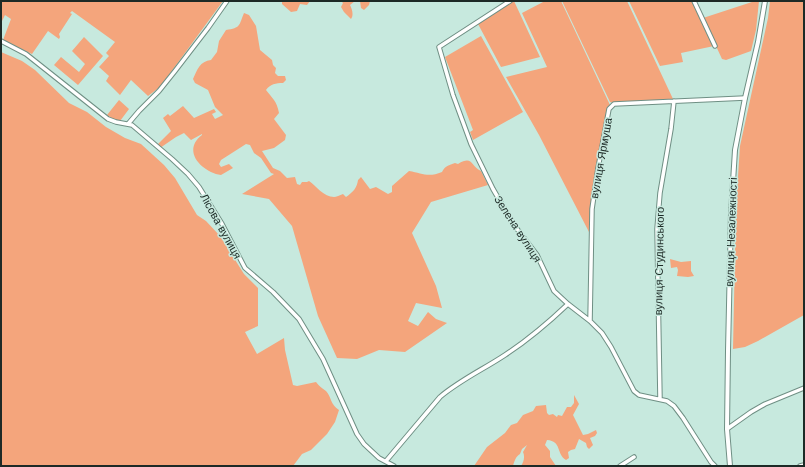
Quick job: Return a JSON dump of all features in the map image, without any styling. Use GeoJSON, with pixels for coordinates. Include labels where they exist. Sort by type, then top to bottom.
{"type":"FeatureCollection","features":[{"type":"Feature","properties":{"kind":"street"},"geometry":{"type":"LineString","coordinates":[[128,124],[171,76],[208,28],[226,1]]}},
{"type":"Feature","properties":{"kind":"street","name":"Зелена вулиця"},"geometry":{"type":"LineString","coordinates":[[510,1],[439,47],[453,95],[471,144],[493,189],[514,225],[537,255],[554,291],[568,304],[590,320],[602,334],[611,346],[634,391],[639,395],[667,401],[674,406],[715,466]]}},
{"type":"Feature","properties":{"kind":"street"},"geometry":{"type":"LineString","coordinates":[[694,1],[715,46]]}},
{"type":"Feature","properties":{"kind":"street","name":"вулиця Незалежності"},"geometry":{"type":"LineString","coordinates":[[730,466],[727,429],[731,214],[734,150],[760,36],[764,1]]}},
{"type":"Feature","properties":{"kind":"street","name":"Лісова вулиця"},"geometry":{"type":"LineString","coordinates":[[1,41],[26,54],[108,119],[132,125],[188,174],[199,187],[222,224],[245,268],[273,292],[299,319],[323,359],[357,434],[372,452],[379,458],[394,466]]}},
{"type":"Feature","properties":{"kind":"street","name":"вулиця Ярмуша"},"geometry":{"type":"LineString","coordinates":[[590,320],[590,236],[592,209],[609,109],[614,104],[745,98]]}},
{"type":"Feature","properties":{"kind":"street","name":"вулиця Студинського"},"geometry":{"type":"LineString","coordinates":[[660,399],[657,222],[674,101]]}},
{"type":"Feature","properties":{"kind":"street"},"geometry":{"type":"LineString","coordinates":[[386,461],[440,397],[449,389],[506,355],[547,324],[568,304]]}},
{"type":"Feature","properties":{"kind":"street"},"geometry":{"type":"LineString","coordinates":[[727,429],[765,404],[804,388]]}},
{"type":"Feature","properties":{"kind":"street"},"geometry":{"type":"LineString","coordinates":[[620,466],[634,457]]}},
{"type":"Feature","properties":{"kind":"street"},"geometry":{"type":"LineString","coordinates":[[800,466],[804,465]]}},
{"type":"Feature","properties":{"kind":"shaded area"},"geometry":{"type":"Polygon","coordinates":[[[1,1],[223,1],[160,87],[148,96],[131,80],[120,95],[106,81],[109,76],[99,67],[109,56],[106,53],[115,42],[72,11],[70,13],[72,14],[59,34],[59,39],[48,31],[32,54],[3,40],[11,19],[5,15],[1,23],[1,1]]]}},
{"type":"Feature","properties":{"kind":"shaded area"},"geometry":{"type":"Polygon","coordinates":[[[282,1],[310,1],[307,5],[300,4],[297,11],[291,12],[282,4],[282,1]]]}},
{"type":"Feature","properties":{"kind":"shaded area"},"geometry":{"type":"Polygon","coordinates":[[[341,1],[355,1],[350,5],[353,14],[351,19],[341,7],[343,3],[341,1]]]}},
{"type":"Feature","properties":{"kind":"shaded area"},"geometry":{"type":"Polygon","coordinates":[[[360,1],[370,1],[369,5],[364,10],[361,8],[360,1]]]}},
{"type":"Feature","properties":{"kind":"shaded area"},"geometry":{"type":"Polygon","coordinates":[[[514,1],[540,57],[501,67],[478,24],[514,1]]]}},
{"type":"Feature","properties":{"kind":"shaded area"},"geometry":{"type":"Polygon","coordinates":[[[545,1],[561,1],[610,105],[608,108],[592,195],[591,231],[589,232],[539,135],[506,77],[547,67],[522,13],[545,1]]]}},
{"type":"Feature","properties":{"kind":"shaded area"},"geometry":{"type":"Polygon","coordinates":[[[562,1],[627,1],[673,99],[610,102],[562,1]]]}},
{"type":"Feature","properties":{"kind":"shaded area"},"geometry":{"type":"Polygon","coordinates":[[[629,1],[694,1],[714,46],[681,53],[683,62],[660,66],[629,1]]]}},
{"type":"Feature","properties":{"kind":"shaded area"},"geometry":{"type":"Polygon","coordinates":[[[759,1],[756,30],[751,51],[726,60],[722,59],[703,18],[759,1]]]}},
{"type":"Feature","properties":{"kind":"shaded area"},"geometry":{"type":"Polygon","coordinates":[[[770,1],[804,1],[804,315],[758,341],[745,347],[733,349],[736,207],[740,146],[768,18],[770,1]]]}},
{"type":"Feature","properties":{"kind":"shaded area"},"geometry":{"type":"Polygon","coordinates":[[[244,13],[249,15],[256,26],[260,50],[272,60],[273,65],[276,68],[275,73],[278,76],[285,76],[286,80],[283,83],[273,84],[266,90],[277,105],[279,113],[274,119],[286,135],[285,140],[274,148],[262,151],[273,168],[280,171],[287,178],[295,177],[297,184],[300,185],[302,182],[309,181],[330,197],[343,194],[346,197],[354,190],[358,180],[361,177],[370,189],[376,187],[388,194],[392,192],[392,186],[409,171],[433,175],[442,172],[444,168],[449,165],[469,161],[481,171],[488,185],[431,202],[412,233],[436,286],[442,308],[416,303],[408,321],[418,326],[428,312],[436,319],[447,323],[405,352],[379,350],[357,359],[337,358],[318,316],[292,226],[269,199],[242,194],[274,174],[271,173],[261,158],[254,153],[250,145],[246,144],[221,160],[219,164],[221,167],[229,164],[233,168],[221,175],[207,170],[196,160],[193,148],[196,141],[202,134],[191,140],[184,133],[160,148],[157,145],[171,131],[163,118],[168,114],[170,116],[183,106],[194,118],[214,109],[216,112],[212,114],[215,119],[223,115],[215,107],[208,90],[195,83],[193,79],[202,64],[211,60],[217,52],[219,41],[226,30],[237,27],[244,13]]]}},
{"type":"Feature","properties":{"kind":"shaded area"},"geometry":{"type":"Polygon","coordinates":[[[481,36],[523,112],[473,140],[470,132],[473,130],[445,57],[481,36]]]}},
{"type":"Feature","properties":{"kind":"shaded area"},"geometry":{"type":"Polygon","coordinates":[[[84,37],[103,56],[78,85],[54,65],[61,57],[79,72],[85,64],[72,51],[84,37]]]}},
{"type":"Feature","properties":{"kind":"shaded area"},"geometry":{"type":"Polygon","coordinates":[[[1,52],[22,61],[35,70],[69,103],[87,112],[106,127],[125,138],[141,144],[164,165],[175,178],[197,215],[206,221],[220,236],[244,274],[258,288],[258,326],[245,332],[257,354],[284,338],[285,350],[293,385],[297,386],[316,382],[326,391],[334,405],[339,410],[335,422],[327,434],[311,450],[302,454],[293,466],[1,466],[1,52]]]}},
{"type":"Feature","properties":{"kind":"shaded area"},"geometry":{"type":"Polygon","coordinates":[[[119,100],[129,109],[120,121],[107,115],[119,100]]]}},
{"type":"Feature","properties":{"kind":"shaded area"},"geometry":{"type":"Polygon","coordinates":[[[670,259],[681,262],[691,261],[691,271],[694,276],[677,276],[677,267],[671,268],[670,259]]]}},
{"type":"Feature","properties":{"kind":"shaded area"},"geometry":{"type":"Polygon","coordinates":[[[574,395],[579,404],[573,415],[583,435],[596,430],[597,433],[595,436],[590,438],[593,445],[589,449],[586,443],[579,439],[575,449],[568,452],[569,458],[566,460],[561,454],[557,445],[552,441],[547,440],[545,445],[550,451],[550,457],[556,466],[521,466],[524,459],[523,452],[527,445],[515,459],[513,466],[474,466],[487,447],[505,433],[511,425],[517,423],[523,415],[533,411],[536,406],[546,405],[547,413],[549,415],[553,414],[557,417],[558,415],[562,416],[567,407],[571,407],[574,403],[574,395]]]}}]}
